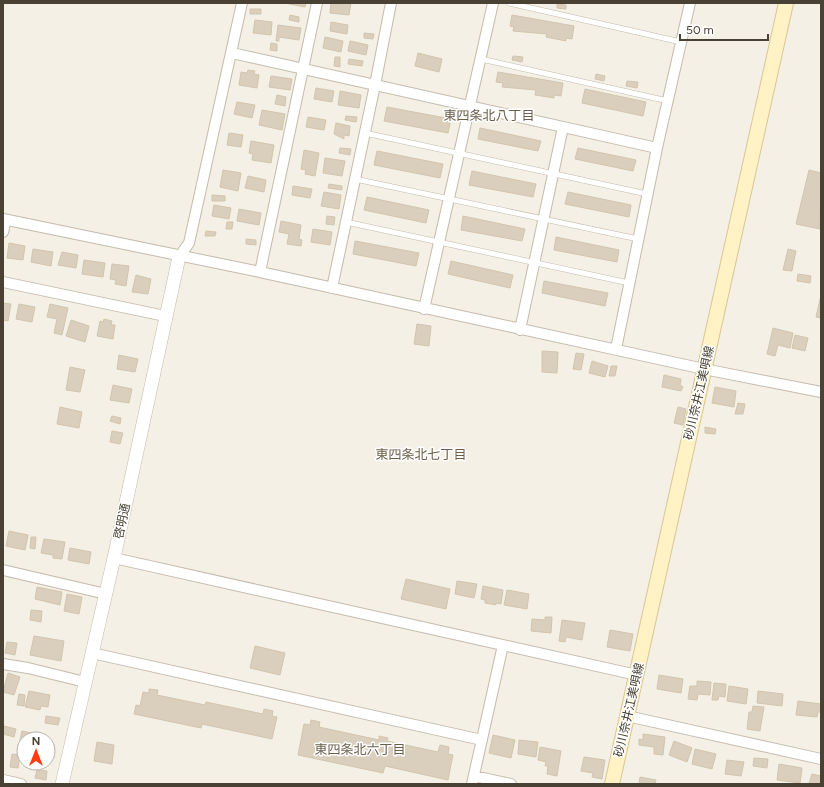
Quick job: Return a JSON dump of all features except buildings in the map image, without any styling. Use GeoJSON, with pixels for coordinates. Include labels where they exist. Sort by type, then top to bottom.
{"type":"FeatureCollection","features":[{"type":"Feature","properties":{"kind":"main road","name":"砂川奈井江美唄線"},"geometry":{"type":"LineString","coordinates":[[612,784],[786,3]]}},
{"type":"Feature","properties":{"kind":"street"},"geometry":{"type":"LineString","coordinates":[[179,257],[189,243],[242,3]]}},
{"type":"Feature","properties":{"kind":"street"},"geometry":{"type":"LineString","coordinates":[[260,272],[317,3]]}},
{"type":"Feature","properties":{"kind":"street"},"geometry":{"type":"LineString","coordinates":[[332,288],[375,85],[390,3]]}},
{"type":"Feature","properties":{"kind":"street"},"geometry":{"type":"LineString","coordinates":[[424,309],[493,3]]}},
{"type":"Feature","properties":{"kind":"street"},"geometry":{"type":"LineString","coordinates":[[616,349],[647,194],[690,3]]}},
{"type":"Feature","properties":{"kind":"street"},"geometry":{"type":"LineString","coordinates":[[232,53],[657,148]]}},
{"type":"Feature","properties":{"kind":"street"},"geometry":{"type":"LineString","coordinates":[[520,330],[564,127]]}},
{"type":"Feature","properties":{"kind":"street"},"geometry":{"type":"LineString","coordinates":[[3,232],[4,220],[179,257],[260,272],[520,330],[821,392]]}},
{"type":"Feature","properties":{"kind":"street","name":"啓明通"},"geometry":{"type":"LineString","coordinates":[[62,784],[114,558],[165,316],[179,257]]}},
{"type":"Feature","properties":{"kind":"street"},"geometry":{"type":"LineString","coordinates":[[3,282],[165,316]]}},
{"type":"Feature","properties":{"kind":"street"},"geometry":{"type":"LineString","coordinates":[[114,558],[637,675]]}},
{"type":"Feature","properties":{"kind":"street"},"geometry":{"type":"LineString","coordinates":[[3,570],[106,594]]}},
{"type":"Feature","properties":{"kind":"street"},"geometry":{"type":"LineString","coordinates":[[503,644],[473,780],[511,784]]}},
{"type":"Feature","properties":{"kind":"street"},"geometry":{"type":"LineString","coordinates":[[92,653],[482,740]]}},
{"type":"Feature","properties":{"kind":"street"},"geometry":{"type":"LineString","coordinates":[[3,664],[28,668],[85,682]]}},
{"type":"Feature","properties":{"kind":"street"},"geometry":{"type":"LineString","coordinates":[[627,716],[821,759]]}},
{"type":"Feature","properties":{"kind":"street"},"geometry":{"type":"LineString","coordinates":[[3,780],[21,784]]}},
{"type":"Feature","properties":{"kind":"lane"},"geometry":{"type":"LineString","coordinates":[[509,3],[681,42]]}},
{"type":"Feature","properties":{"kind":"lane"},"geometry":{"type":"LineString","coordinates":[[481,59],[668,101]]}},
{"type":"Feature","properties":{"kind":"lane"},"geometry":{"type":"LineString","coordinates":[[365,133],[647,194]]}},
{"type":"Feature","properties":{"kind":"lane"},"geometry":{"type":"LineString","coordinates":[[355,179],[638,240]]}},
{"type":"Feature","properties":{"kind":"lane"},"geometry":{"type":"LineString","coordinates":[[346,222],[629,284]]}},
{"type":"Feature","properties":{"kind":"district","name":"東四条北八丁目"},"geometry":{"type":"Point","coordinates":[489,115]}},
{"type":"Feature","properties":{"kind":"district","name":"東四条北七丁目"},"geometry":{"type":"Point","coordinates":[421,454]}},
{"type":"Feature","properties":{"kind":"district","name":"東四条北六丁目"},"geometry":{"type":"Point","coordinates":[360,749]}}]}
